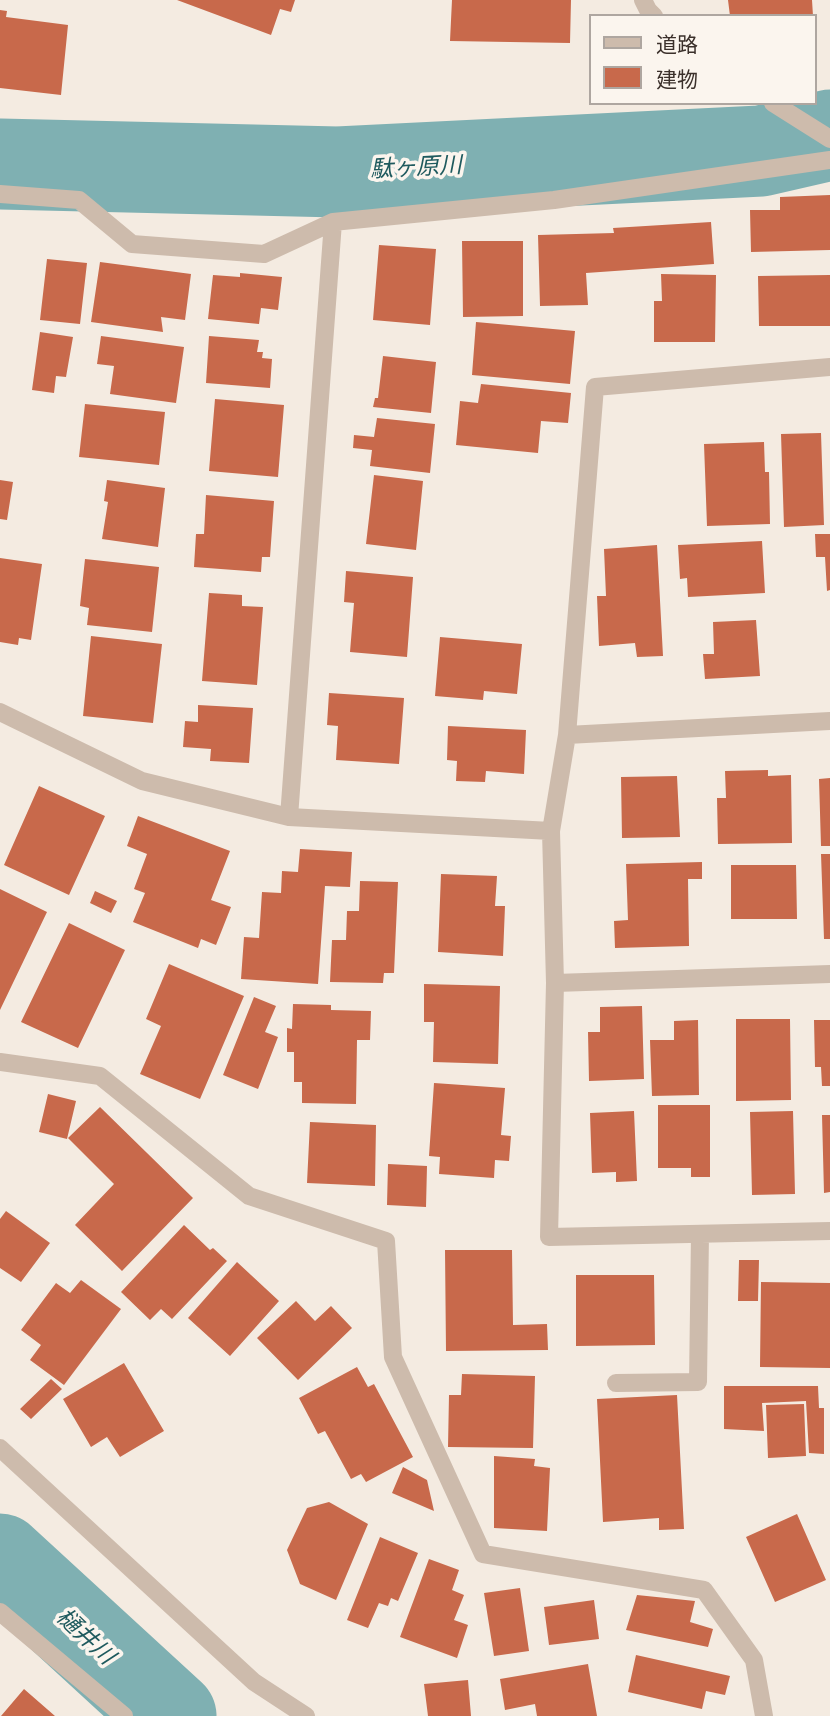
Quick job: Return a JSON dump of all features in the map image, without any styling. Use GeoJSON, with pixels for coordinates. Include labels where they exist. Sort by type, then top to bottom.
{"type":"FeatureCollection","features":[{"type":"Feature","properties":{"kind":"street"},"geometry":{"type":"LineString","coordinates":[[776,105],[830,139]]}},
{"type":"Feature","properties":{"kind":"street"},"geometry":{"type":"LineString","coordinates":[[0,194],[79,200],[132,244],[264,254],[333,222],[554,200],[830,160]]}},
{"type":"Feature","properties":{"kind":"street"},"geometry":{"type":"LineString","coordinates":[[289,817],[333,222]]}},
{"type":"Feature","properties":{"kind":"street"},"geometry":{"type":"LineString","coordinates":[[830,367],[596,387],[567,735],[551,831],[555,983],[549,1237],[830,1231]]}},
{"type":"Feature","properties":{"kind":"street"},"geometry":{"type":"LineString","coordinates":[[0,712],[142,782],[289,817],[551,831]]}},
{"type":"Feature","properties":{"kind":"street"},"geometry":{"type":"LineString","coordinates":[[567,735],[830,721]]}},
{"type":"Feature","properties":{"kind":"street"},"geometry":{"type":"LineString","coordinates":[[555,983],[830,974]]}},
{"type":"Feature","properties":{"kind":"street"},"geometry":{"type":"LineString","coordinates":[[0,1062],[100,1076],[250,1196],[386,1241],[393,1357],[483,1554],[704,1590],[754,1660],[764,1716]]}},
{"type":"Feature","properties":{"kind":"street"},"geometry":{"type":"LineString","coordinates":[[616,1383],[698,1382],[701,1234]]}},
{"type":"Feature","properties":{"kind":"street"},"geometry":{"type":"LineString","coordinates":[[0,1448],[254,1682],[306,1716]]}},
{"type":"Feature","properties":{"kind":"street"},"geometry":{"type":"LineString","coordinates":[[0,1612],[124,1716]]}},
{"type":"Feature","properties":{"kind":"building"},"geometry":{"type":"Polygon","coordinates":[[[177,0],[295,0],[291,12],[280,9],[271,35],[177,0]]]}},
{"type":"Feature","properties":{"kind":"building"},"geometry":{"type":"Polygon","coordinates":[[[452,0],[571,0],[570,43],[450,41],[452,0]]]}},
{"type":"Feature","properties":{"kind":"building"},"geometry":{"type":"Polygon","coordinates":[[[728,0],[812,0],[813,14],[730,14],[728,0]]]}},
{"type":"Feature","properties":{"kind":"building"},"geometry":{"type":"Polygon","coordinates":[[[0,10],[7,11],[6,17],[68,25],[61,95],[0,88],[0,10]]]}},
{"type":"Feature","properties":{"kind":"building"},"geometry":{"type":"Polygon","coordinates":[[[830,195],[830,250],[751,252],[750,210],[780,210],[780,197],[830,195]]]}},
{"type":"Feature","properties":{"kind":"building"},"geometry":{"type":"Polygon","coordinates":[[[711,222],[714,264],[586,273],[588,305],[540,306],[538,235],[614,233],[613,228],[711,222]]]}},
{"type":"Feature","properties":{"kind":"building"},"geometry":{"type":"Polygon","coordinates":[[[462,241],[523,241],[523,316],[463,317],[462,241]]]}},
{"type":"Feature","properties":{"kind":"building"},"geometry":{"type":"Polygon","coordinates":[[[379,245],[436,249],[430,325],[373,320],[379,245]]]}},
{"type":"Feature","properties":{"kind":"building"},"geometry":{"type":"Polygon","coordinates":[[[47,259],[87,263],[80,324],[40,320],[47,259]]]}},
{"type":"Feature","properties":{"kind":"building"},"geometry":{"type":"Polygon","coordinates":[[[100,262],[191,274],[185,320],[161,317],[163,332],[91,322],[100,262]]]}},
{"type":"Feature","properties":{"kind":"building"},"geometry":{"type":"Polygon","coordinates":[[[240,273],[282,277],[278,310],[261,308],[259,324],[208,319],[213,275],[240,277],[240,273]]]}},
{"type":"Feature","properties":{"kind":"building"},"geometry":{"type":"Polygon","coordinates":[[[661,274],[716,275],[715,342],[654,342],[654,301],[662,301],[661,274]]]}},
{"type":"Feature","properties":{"kind":"building"},"geometry":{"type":"Polygon","coordinates":[[[830,275],[830,326],[759,326],[758,276],[830,275]]]}},
{"type":"Feature","properties":{"kind":"building"},"geometry":{"type":"Polygon","coordinates":[[[476,322],[575,331],[570,384],[472,375],[476,322]]]}},
{"type":"Feature","properties":{"kind":"building"},"geometry":{"type":"Polygon","coordinates":[[[40,332],[73,337],[66,377],[56,376],[54,393],[32,390],[40,332]]]}},
{"type":"Feature","properties":{"kind":"building"},"geometry":{"type":"Polygon","coordinates":[[[101,336],[184,347],[176,403],[110,394],[114,366],[97,364],[101,336]]]}},
{"type":"Feature","properties":{"kind":"building"},"geometry":{"type":"Polygon","coordinates":[[[209,336],[259,340],[257,352],[263,352],[262,358],[272,359],[270,388],[206,383],[209,336]]]}},
{"type":"Feature","properties":{"kind":"building"},"geometry":{"type":"Polygon","coordinates":[[[383,356],[436,362],[431,413],[373,407],[375,398],[378,398],[383,356]]]}},
{"type":"Feature","properties":{"kind":"building"},"geometry":{"type":"Polygon","coordinates":[[[481,384],[571,393],[568,423],[541,421],[538,453],[456,445],[460,401],[478,403],[481,384]]]}},
{"type":"Feature","properties":{"kind":"building"},"geometry":{"type":"Polygon","coordinates":[[[215,399],[284,405],[278,477],[209,471],[215,399]]]}},
{"type":"Feature","properties":{"kind":"building"},"geometry":{"type":"Polygon","coordinates":[[[85,404],[165,412],[159,465],[79,457],[85,404]]]}},
{"type":"Feature","properties":{"kind":"building"},"geometry":{"type":"Polygon","coordinates":[[[377,418],[435,424],[430,473],[370,466],[372,450],[353,448],[354,435],[374,437],[377,418]]]}},
{"type":"Feature","properties":{"kind":"building"},"geometry":{"type":"Polygon","coordinates":[[[821,433],[824,525],[784,527],[781,434],[821,433]]]}},
{"type":"Feature","properties":{"kind":"building"},"geometry":{"type":"Polygon","coordinates":[[[764,442],[765,472],[769,472],[770,524],[707,526],[704,444],[764,442]]]}},
{"type":"Feature","properties":{"kind":"building"},"geometry":{"type":"Polygon","coordinates":[[[374,475],[423,481],[416,550],[366,544],[374,475]]]}},
{"type":"Feature","properties":{"kind":"building"},"geometry":{"type":"Polygon","coordinates":[[[0,480],[13,482],[7,520],[0,519],[0,480]]]}},
{"type":"Feature","properties":{"kind":"building"},"geometry":{"type":"Polygon","coordinates":[[[107,480],[165,488],[158,547],[102,539],[108,502],[104,501],[107,480]]]}},
{"type":"Feature","properties":{"kind":"building"},"geometry":{"type":"Polygon","coordinates":[[[206,495],[274,501],[270,557],[262,557],[261,572],[194,567],[196,534],[204,534],[206,495]]]}},
{"type":"Feature","properties":{"kind":"building"},"geometry":{"type":"Polygon","coordinates":[[[815,534],[830,534],[830,590],[827,591],[825,557],[816,557],[815,534]]]}},
{"type":"Feature","properties":{"kind":"building"},"geometry":{"type":"Polygon","coordinates":[[[762,541],[765,593],[688,597],[687,578],[680,579],[678,545],[762,541]]]}},
{"type":"Feature","properties":{"kind":"building"},"geometry":{"type":"Polygon","coordinates":[[[657,545],[663,656],[637,657],[635,643],[599,646],[597,596],[606,596],[604,549],[657,545]]]}},
{"type":"Feature","properties":{"kind":"building"},"geometry":{"type":"Polygon","coordinates":[[[0,558],[42,564],[31,640],[19,638],[18,645],[0,642],[0,558]]]}},
{"type":"Feature","properties":{"kind":"building"},"geometry":{"type":"Polygon","coordinates":[[[85,559],[159,567],[152,632],[87,625],[89,608],[80,606],[85,559]]]}},
{"type":"Feature","properties":{"kind":"building"},"geometry":{"type":"Polygon","coordinates":[[[346,571],[413,577],[407,657],[350,652],[354,603],[344,602],[346,571]]]}},
{"type":"Feature","properties":{"kind":"building"},"geometry":{"type":"Polygon","coordinates":[[[209,593],[242,595],[242,606],[263,607],[257,685],[202,681],[209,593]]]}},
{"type":"Feature","properties":{"kind":"building"},"geometry":{"type":"Polygon","coordinates":[[[756,620],[760,676],[705,679],[703,654],[714,654],[713,622],[756,620]]]}},
{"type":"Feature","properties":{"kind":"building"},"geometry":{"type":"Polygon","coordinates":[[[91,636],[162,644],[153,723],[83,716],[91,636]]]}},
{"type":"Feature","properties":{"kind":"building"},"geometry":{"type":"Polygon","coordinates":[[[440,637],[522,644],[517,694],[484,691],[483,700],[435,696],[440,637]]]}},
{"type":"Feature","properties":{"kind":"building"},"geometry":{"type":"Polygon","coordinates":[[[329,693],[404,698],[399,764],[336,760],[338,726],[327,725],[329,693]]]}},
{"type":"Feature","properties":{"kind":"building"},"geometry":{"type":"Polygon","coordinates":[[[198,705],[253,708],[249,763],[210,761],[211,749],[183,747],[185,721],[198,722],[198,705]]]}},
{"type":"Feature","properties":{"kind":"building"},"geometry":{"type":"Polygon","coordinates":[[[448,726],[526,730],[524,774],[486,771],[485,782],[456,781],[457,761],[447,760],[448,726]]]}},
{"type":"Feature","properties":{"kind":"building"},"geometry":{"type":"Polygon","coordinates":[[[768,770],[768,776],[791,775],[792,843],[718,844],[717,798],[726,798],[725,771],[768,770]]]}},
{"type":"Feature","properties":{"kind":"building"},"geometry":{"type":"Polygon","coordinates":[[[677,776],[680,837],[622,838],[621,777],[677,776]]]}},
{"type":"Feature","properties":{"kind":"building"},"geometry":{"type":"Polygon","coordinates":[[[830,778],[830,846],[821,846],[819,779],[830,778]]]}},
{"type":"Feature","properties":{"kind":"building"},"geometry":{"type":"Polygon","coordinates":[[[39,786],[105,816],[69,895],[4,865],[39,786]]]}},
{"type":"Feature","properties":{"kind":"building"},"geometry":{"type":"Polygon","coordinates":[[[138,816],[230,851],[211,900],[231,907],[216,945],[201,939],[198,948],[133,922],[145,893],[134,889],[147,854],[127,846],[138,816]]]}},
{"type":"Feature","properties":{"kind":"building"},"geometry":{"type":"Polygon","coordinates":[[[300,849],[352,852],[350,887],[325,886],[318,984],[241,979],[244,937],[259,938],[262,892],[281,893],[282,871],[298,872],[300,849]]]}},
{"type":"Feature","properties":{"kind":"building"},"geometry":{"type":"Polygon","coordinates":[[[821,854],[830,854],[830,939],[824,939],[821,854]]]}},
{"type":"Feature","properties":{"kind":"building"},"geometry":{"type":"Polygon","coordinates":[[[702,862],[702,879],[688,879],[689,946],[615,948],[614,921],[628,920],[626,864],[702,862]]]}},
{"type":"Feature","properties":{"kind":"building"},"geometry":{"type":"Polygon","coordinates":[[[731,865],[796,865],[797,919],[731,919],[731,865]]]}},
{"type":"Feature","properties":{"kind":"building"},"geometry":{"type":"Polygon","coordinates":[[[441,874],[497,876],[495,906],[505,906],[503,956],[438,952],[441,874]]]}},
{"type":"Feature","properties":{"kind":"building"},"geometry":{"type":"Polygon","coordinates":[[[360,881],[398,882],[394,973],[384,973],[383,983],[330,982],[332,940],[346,940],[347,911],[359,911],[360,881]]]}},
{"type":"Feature","properties":{"kind":"building"},"geometry":{"type":"Polygon","coordinates":[[[0,889],[47,912],[0,1010],[0,889]]]}},
{"type":"Feature","properties":{"kind":"building"},"geometry":{"type":"Polygon","coordinates":[[[95,891],[117,901],[111,913],[90,903],[95,891]]]}},
{"type":"Feature","properties":{"kind":"building"},"geometry":{"type":"Polygon","coordinates":[[[69,923],[125,950],[78,1048],[21,1022],[69,923]]]}},
{"type":"Feature","properties":{"kind":"building"},"geometry":{"type":"Polygon","coordinates":[[[169,964],[244,996],[200,1099],[140,1074],[161,1026],[146,1019],[169,964]]]}},
{"type":"Feature","properties":{"kind":"building"},"geometry":{"type":"Polygon","coordinates":[[[424,984],[500,986],[498,1064],[433,1062],[434,1022],[424,1022],[424,984]]]}},
{"type":"Feature","properties":{"kind":"building"},"geometry":{"type":"Polygon","coordinates":[[[254,997],[276,1006],[265,1032],[278,1037],[258,1089],[223,1075],[254,997]]]}},
{"type":"Feature","properties":{"kind":"building"},"geometry":{"type":"Polygon","coordinates":[[[293,1004],[331,1005],[331,1010],[371,1011],[370,1040],[357,1040],[356,1104],[302,1103],[302,1082],[294,1082],[294,1052],[287,1052],[287,1028],[292,1029],[293,1004]]]}},
{"type":"Feature","properties":{"kind":"building"},"geometry":{"type":"Polygon","coordinates":[[[642,1006],[644,1079],[589,1081],[588,1032],[600,1032],[600,1007],[642,1006]]]}},
{"type":"Feature","properties":{"kind":"building"},"geometry":{"type":"Polygon","coordinates":[[[736,1019],[790,1019],[791,1100],[736,1101],[736,1019]]]}},
{"type":"Feature","properties":{"kind":"building"},"geometry":{"type":"Polygon","coordinates":[[[698,1020],[699,1095],[652,1096],[650,1040],[674,1040],[674,1021],[698,1020]]]}},
{"type":"Feature","properties":{"kind":"building"},"geometry":{"type":"Polygon","coordinates":[[[814,1020],[830,1020],[830,1086],[822,1086],[821,1067],[815,1067],[814,1020]]]}},
{"type":"Feature","properties":{"kind":"building"},"geometry":{"type":"Polygon","coordinates":[[[434,1083],[505,1088],[501,1135],[511,1136],[509,1161],[495,1160],[494,1178],[439,1174],[440,1157],[429,1156],[434,1083]]]}},
{"type":"Feature","properties":{"kind":"building"},"geometry":{"type":"Polygon","coordinates":[[[48,1094],[76,1101],[67,1139],[39,1132],[48,1094]]]}},
{"type":"Feature","properties":{"kind":"building"},"geometry":{"type":"Polygon","coordinates":[[[658,1105],[710,1105],[710,1177],[691,1177],[691,1168],[658,1168],[658,1105]]]}},
{"type":"Feature","properties":{"kind":"building"},"geometry":{"type":"Polygon","coordinates":[[[100,1107],[193,1198],[122,1271],[75,1225],[114,1184],[68,1138],[100,1107]]]}},
{"type":"Feature","properties":{"kind":"building"},"geometry":{"type":"Polygon","coordinates":[[[634,1111],[637,1181],[616,1182],[616,1172],[592,1173],[590,1113],[634,1111]]]}},
{"type":"Feature","properties":{"kind":"building"},"geometry":{"type":"Polygon","coordinates":[[[793,1111],[795,1194],[752,1195],[750,1112],[793,1111]]]}},
{"type":"Feature","properties":{"kind":"building"},"geometry":{"type":"Polygon","coordinates":[[[822,1115],[830,1115],[830,1192],[824,1193],[822,1115]]]}},
{"type":"Feature","properties":{"kind":"building"},"geometry":{"type":"Polygon","coordinates":[[[310,1122],[376,1125],[375,1186],[307,1183],[310,1122]]]}},
{"type":"Feature","properties":{"kind":"building"},"geometry":{"type":"Polygon","coordinates":[[[388,1164],[427,1166],[426,1207],[387,1205],[388,1164]]]}},
{"type":"Feature","properties":{"kind":"building"},"geometry":{"type":"Polygon","coordinates":[[[6,1211],[50,1243],[21,1282],[0,1268],[0,1219],[6,1211]]]}},
{"type":"Feature","properties":{"kind":"building"},"geometry":{"type":"Polygon","coordinates":[[[184,1225],[210,1250],[213,1248],[227,1261],[172,1319],[161,1309],[150,1320],[121,1292],[184,1225]]]}},
{"type":"Feature","properties":{"kind":"building"},"geometry":{"type":"Polygon","coordinates":[[[445,1250],[512,1250],[513,1325],[547,1324],[548,1350],[446,1351],[445,1250]]]}},
{"type":"Feature","properties":{"kind":"building"},"geometry":{"type":"Polygon","coordinates":[[[739,1260],[759,1260],[758,1301],[738,1301],[739,1260]]]}},
{"type":"Feature","properties":{"kind":"building"},"geometry":{"type":"Polygon","coordinates":[[[237,1262],[279,1301],[230,1356],[188,1318],[237,1262]]]}},
{"type":"Feature","properties":{"kind":"building"},"geometry":{"type":"Polygon","coordinates":[[[576,1275],[654,1275],[655,1345],[576,1346],[576,1275]]]}},
{"type":"Feature","properties":{"kind":"building"},"geometry":{"type":"Polygon","coordinates":[[[81,1280],[121,1309],[64,1385],[30,1360],[41,1345],[21,1330],[56,1283],[70,1293],[81,1280]]]}},
{"type":"Feature","properties":{"kind":"building"},"geometry":{"type":"Polygon","coordinates":[[[761,1282],[830,1283],[830,1368],[760,1367],[761,1282]]]}},
{"type":"Feature","properties":{"kind":"building"},"geometry":{"type":"Polygon","coordinates":[[[296,1301],[315,1321],[331,1306],[352,1328],[298,1380],[257,1338],[296,1301]]]}},
{"type":"Feature","properties":{"kind":"building"},"geometry":{"type":"Polygon","coordinates":[[[124,1363],[164,1431],[120,1457],[107,1437],[91,1447],[63,1399],[124,1363]]]}},
{"type":"Feature","properties":{"kind":"building"},"geometry":{"type":"Polygon","coordinates":[[[357,1367],[368,1387],[374,1384],[413,1457],[366,1482],[361,1474],[351,1479],[325,1431],[318,1434],[299,1398],[357,1367]]]}},
{"type":"Feature","properties":{"kind":"building"},"geometry":{"type":"Polygon","coordinates":[[[462,1374],[535,1376],[533,1448],[448,1447],[449,1395],[461,1395],[462,1374]]]}},
{"type":"Feature","properties":{"kind":"building"},"geometry":{"type":"Polygon","coordinates":[[[51,1379],[62,1389],[31,1419],[20,1409],[51,1379]]]}},
{"type":"Feature","properties":{"kind":"building"},"geometry":{"type":"Polygon","coordinates":[[[724,1386],[818,1386],[819,1408],[824,1408],[824,1454],[809,1453],[806,1401],[762,1403],[764,1431],[724,1429],[724,1386]]]}},
{"type":"Feature","properties":{"kind":"building"},"geometry":{"type":"Polygon","coordinates":[[[677,1395],[684,1529],[659,1530],[659,1518],[603,1522],[597,1399],[677,1395]]]}},
{"type":"Feature","properties":{"kind":"building"},"geometry":{"type":"Polygon","coordinates":[[[804,1404],[806,1456],[768,1458],[766,1405],[804,1404]]]}},
{"type":"Feature","properties":{"kind":"building"},"geometry":{"type":"Polygon","coordinates":[[[494,1456],[535,1459],[534,1466],[550,1468],[547,1531],[494,1528],[494,1456]]]}},
{"type":"Feature","properties":{"kind":"building"},"geometry":{"type":"Polygon","coordinates":[[[403,1467],[427,1480],[434,1511],[392,1493],[403,1467]]]}},
{"type":"Feature","properties":{"kind":"building"},"geometry":{"type":"Polygon","coordinates":[[[329,1502],[368,1524],[336,1600],[300,1584],[287,1550],[307,1508],[329,1502]]]}},
{"type":"Feature","properties":{"kind":"building"},"geometry":{"type":"Polygon","coordinates":[[[797,1514],[826,1580],[775,1602],[746,1537],[797,1514]]]}},
{"type":"Feature","properties":{"kind":"building"},"geometry":{"type":"Polygon","coordinates":[[[380,1537],[418,1553],[398,1601],[391,1598],[388,1606],[379,1603],[368,1628],[347,1620],[380,1537]]]}},
{"type":"Feature","properties":{"kind":"building"},"geometry":{"type":"Polygon","coordinates":[[[429,1559],[459,1570],[452,1590],[464,1595],[454,1620],[468,1625],[457,1658],[400,1637],[429,1559]]]}},
{"type":"Feature","properties":{"kind":"building"},"geometry":{"type":"Polygon","coordinates":[[[520,1588],[529,1651],[494,1656],[484,1593],[520,1588]]]}},
{"type":"Feature","properties":{"kind":"building"},"geometry":{"type":"Polygon","coordinates":[[[637,1595],[695,1601],[690,1622],[713,1629],[708,1647],[626,1630],[637,1595]]]}},
{"type":"Feature","properties":{"kind":"building"},"geometry":{"type":"Polygon","coordinates":[[[594,1600],[599,1639],[549,1645],[544,1607],[594,1600]]]}},
{"type":"Feature","properties":{"kind":"building"},"geometry":{"type":"Polygon","coordinates":[[[636,1655],[730,1676],[725,1695],[706,1691],[702,1709],[628,1692],[636,1655]]]}},
{"type":"Feature","properties":{"kind":"building"},"geometry":{"type":"Polygon","coordinates":[[[588,1664],[597,1716],[537,1716],[535,1704],[505,1710],[500,1679],[588,1664]]]}},
{"type":"Feature","properties":{"kind":"building"},"geometry":{"type":"Polygon","coordinates":[[[468,1680],[471,1716],[428,1716],[424,1684],[468,1680]]]}},
{"type":"Feature","properties":{"kind":"building"},"geometry":{"type":"Polygon","coordinates":[[[24,1689],[55,1716],[1,1716],[24,1689]]]}},
{"type":"Feature","properties":{"kind":"waterway","name":"駄ヶ原川"},"geometry":{"type":"LineString","coordinates":[[0,164],[338,172],[761,151],[830,135]]}},
{"type":"Feature","properties":{"kind":"waterway","name":"樋井川"},"geometry":{"type":"LineString","coordinates":[[0,1559],[171,1716]]}}]}
